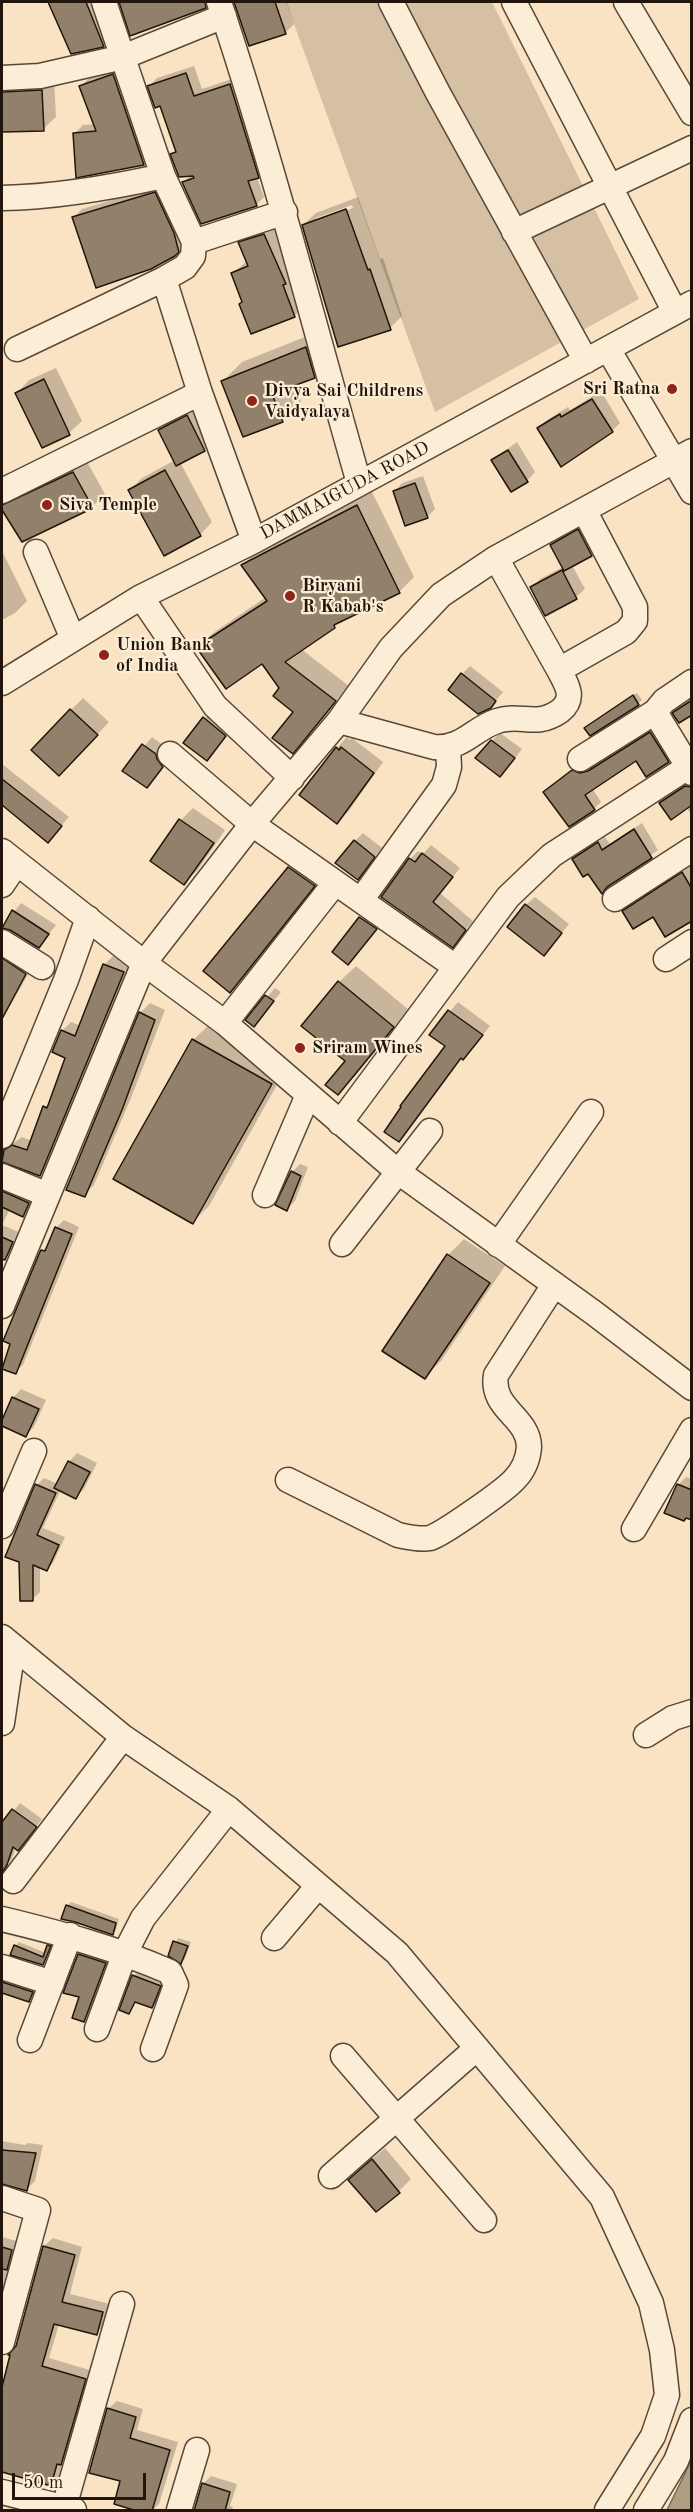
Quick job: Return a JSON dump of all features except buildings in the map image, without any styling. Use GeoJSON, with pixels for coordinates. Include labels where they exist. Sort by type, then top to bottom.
{"type":"FeatureCollection","features":[{"type":"Feature","properties":{"kind":"street"},"geometry":{"type":"LineString","coordinates":[[17,349],[164,279],[185,267],[193,256],[194,242],[163,176],[104,2]]}},
{"type":"Feature","properties":{"kind":"street"},"geometry":{"type":"LineString","coordinates":[[391,2],[438,93],[586,361]]}},
{"type":"Feature","properties":{"kind":"street"},"geometry":{"type":"LineString","coordinates":[[514,2],[609,185],[683,308]]}},
{"type":"Feature","properties":{"kind":"street"},"geometry":{"type":"LineString","coordinates":[[626,2],[692,113]]}},
{"type":"Feature","properties":{"kind":"street"},"geometry":{"type":"LineString","coordinates":[[2,78],[40,76],[123,57],[222,9],[285,212],[322,356],[359,483]]}},
{"type":"Feature","properties":{"kind":"street"},"geometry":{"type":"LineString","coordinates":[[514,232],[609,185],[692,148]]}},
{"type":"Feature","properties":{"kind":"street"},"geometry":{"type":"LineString","coordinates":[[2,198],[61,195],[163,176]]}},
{"type":"Feature","properties":{"kind":"street"},"geometry":{"type":"LineString","coordinates":[[194,242],[285,212]]}},
{"type":"Feature","properties":{"kind":"street"},"geometry":{"type":"LineString","coordinates":[[164,279],[200,393],[254,541]]}},
{"type":"Feature","properties":{"kind":"street","name":"DAMMAIGUDA ROAD"},"geometry":{"type":"LineString","coordinates":[[2,683],[141,597],[254,541],[683,308]]}},
{"type":"Feature","properties":{"kind":"street"},"geometry":{"type":"LineString","coordinates":[[609,349],[682,456],[692,492]]}},
{"type":"Feature","properties":{"kind":"street"},"geometry":{"type":"LineString","coordinates":[[2,491],[200,393]]}},
{"type":"Feature","properties":{"kind":"street"},"geometry":{"type":"LineString","coordinates":[[2,1306],[144,963],[252,824],[339,721],[391,648],[441,595],[496,558],[682,456]]}},
{"type":"Feature","properties":{"kind":"street"},"geometry":{"type":"LineString","coordinates":[[559,670],[626,632],[635,621],[634,608],[584,510]]}},
{"type":"Feature","properties":{"kind":"street"},"geometry":{"type":"LineString","coordinates":[[36,552],[73,639]]}},
{"type":"Feature","properties":{"kind":"street"},"geometry":{"type":"LineString","coordinates":[[339,721],[434,747],[448,748],[500,720],[540,721],[550,718],[566,706],[570,698],[569,691],[496,558]]}},
{"type":"Feature","properties":{"kind":"street"},"geometry":{"type":"LineString","coordinates":[[141,597],[215,706],[292,778]]}},
{"type":"Feature","properties":{"kind":"street"},"geometry":{"type":"LineString","coordinates":[[580,759],[655,712],[664,701],[692,681]]}},
{"type":"Feature","properties":{"kind":"street"},"geometry":{"type":"LineString","coordinates":[[340,1123],[454,966],[508,897],[552,855],[690,770],[655,712]]}},
{"type":"Feature","properties":{"kind":"street"},"geometry":{"type":"LineString","coordinates":[[361,900],[444,785],[449,767],[448,748]]}},
{"type":"Feature","properties":{"kind":"street"},"geometry":{"type":"LineString","coordinates":[[170,754],[252,824],[454,966]]}},
{"type":"Feature","properties":{"kind":"street"},"geometry":{"type":"LineString","coordinates":[[615,899],[692,849]]}},
{"type":"Feature","properties":{"kind":"street"},"geometry":{"type":"LineString","coordinates":[[2,885],[9,857],[225,1023],[397,1171],[594,1313],[692,1388]]}},
{"type":"Feature","properties":{"kind":"street"},"geometry":{"type":"LineString","coordinates":[[225,1023],[335,883]]}},
{"type":"Feature","properties":{"kind":"street"},"geometry":{"type":"LineString","coordinates":[[2,1136],[66,980],[88,918]]}},
{"type":"Feature","properties":{"kind":"street"},"geometry":{"type":"LineString","coordinates":[[2,942],[42,967]]}},
{"type":"Feature","properties":{"kind":"street"},"geometry":{"type":"LineString","coordinates":[[666,959],[692,942]]}},
{"type":"Feature","properties":{"kind":"street"},"geometry":{"type":"LineString","coordinates":[[265,1195],[308,1095]]}},
{"type":"Feature","properties":{"kind":"street"},"geometry":{"type":"LineString","coordinates":[[498,1245],[591,1112]]}},
{"type":"Feature","properties":{"kind":"street"},"geometry":{"type":"LineString","coordinates":[[342,1244],[430,1131]]}},
{"type":"Feature","properties":{"kind":"street"},"geometry":{"type":"LineString","coordinates":[[2,1176],[48,1195]]}},
{"type":"Feature","properties":{"kind":"street"},"geometry":{"type":"LineString","coordinates":[[288,1480],[399,1535],[413,1538],[430,1538],[444,1531],[505,1487],[525,1466],[529,1447],[525,1430],[497,1397],[494,1385],[496,1375],[554,1285]]}},
{"type":"Feature","properties":{"kind":"street"},"geometry":{"type":"LineString","coordinates":[[634,1529],[692,1430]]}},
{"type":"Feature","properties":{"kind":"street"},"geometry":{"type":"LineString","coordinates":[[2,1526],[34,1451]]}},
{"type":"Feature","properties":{"kind":"street"},"geometry":{"type":"LineString","coordinates":[[2,1723],[8,1642]]}},
{"type":"Feature","properties":{"kind":"street"},"geometry":{"type":"LineString","coordinates":[[8,1642],[123,1737],[228,1809],[397,1953],[602,2197],[651,2303],[662,2350],[667,2395],[653,2436],[607,2511]]}},
{"type":"Feature","properties":{"kind":"street"},"geometry":{"type":"LineString","coordinates":[[646,1735],[673,1718],[692,1712]]}},
{"type":"Feature","properties":{"kind":"street"},"geometry":{"type":"LineString","coordinates":[[13,1881],[123,1737]]}},
{"type":"Feature","properties":{"kind":"street"},"geometry":{"type":"LineString","coordinates":[[97,2029],[125,1953],[143,1918],[228,1809]]}},
{"type":"Feature","properties":{"kind":"street"},"geometry":{"type":"LineString","coordinates":[[274,1938],[318,1886]]}},
{"type":"Feature","properties":{"kind":"street"},"geometry":{"type":"LineString","coordinates":[[2,1919],[70,1935],[125,1953],[170,1972],[176,1985],[153,2049]]}},
{"type":"Feature","properties":{"kind":"street"},"geometry":{"type":"LineString","coordinates":[[30,2040],[70,1935]]}},
{"type":"Feature","properties":{"kind":"street"},"geometry":{"type":"LineString","coordinates":[[2,1967],[52,1983]]}},
{"type":"Feature","properties":{"kind":"street"},"geometry":{"type":"LineString","coordinates":[[331,2176],[477,2048]]}},
{"type":"Feature","properties":{"kind":"street"},"geometry":{"type":"LineString","coordinates":[[343,2056],[484,2220]]}},
{"type":"Feature","properties":{"kind":"street"},"geometry":{"type":"LineString","coordinates":[[2,2198],[38,2210],[2,2342]]}},
{"type":"Feature","properties":{"kind":"street"},"geometry":{"type":"LineString","coordinates":[[2,2492],[69,2509],[122,2304]]}},
{"type":"Feature","properties":{"kind":"street"},"geometry":{"type":"LineString","coordinates":[[646,2511],[676,2461],[692,2420]]}},
{"type":"Feature","properties":{"kind":"street"},"geometry":{"type":"LineString","coordinates":[[179,2511],[197,2450]]}},
{"type":"Feature","properties":{"kind":"shaded area"},"geometry":{"type":"Polygon","coordinates":[[[286,2],[492,2],[639,299],[435,412],[286,2]]]}},
{"type":"Feature","properties":{"kind":"shaded area"},"geometry":{"type":"Polygon","coordinates":[[[691,2461],[691,2510],[667,2510],[691,2461]]]}},
{"type":"Feature","properties":{"kind":"place","name":"Sri Ratna"},"geometry":{"type":"Point","coordinates":[672,389]}},
{"type":"Feature","properties":{"kind":"place","name":"Divya Sai Childrens Vaidyalaya"},"geometry":{"type":"Point","coordinates":[252,401]}},
{"type":"Feature","properties":{"kind":"place","name":"Siva Temple"},"geometry":{"type":"Point","coordinates":[47,505]}},
{"type":"Feature","properties":{"kind":"place","name":"Biryani R Kabab's"},"geometry":{"type":"Point","coordinates":[290,596]}},
{"type":"Feature","properties":{"kind":"place","name":"Union Bank of India"},"geometry":{"type":"Point","coordinates":[104,655]}},
{"type":"Feature","properties":{"kind":"place","name":"Sriram Wines"},"geometry":{"type":"Point","coordinates":[300,1048]}}]}
